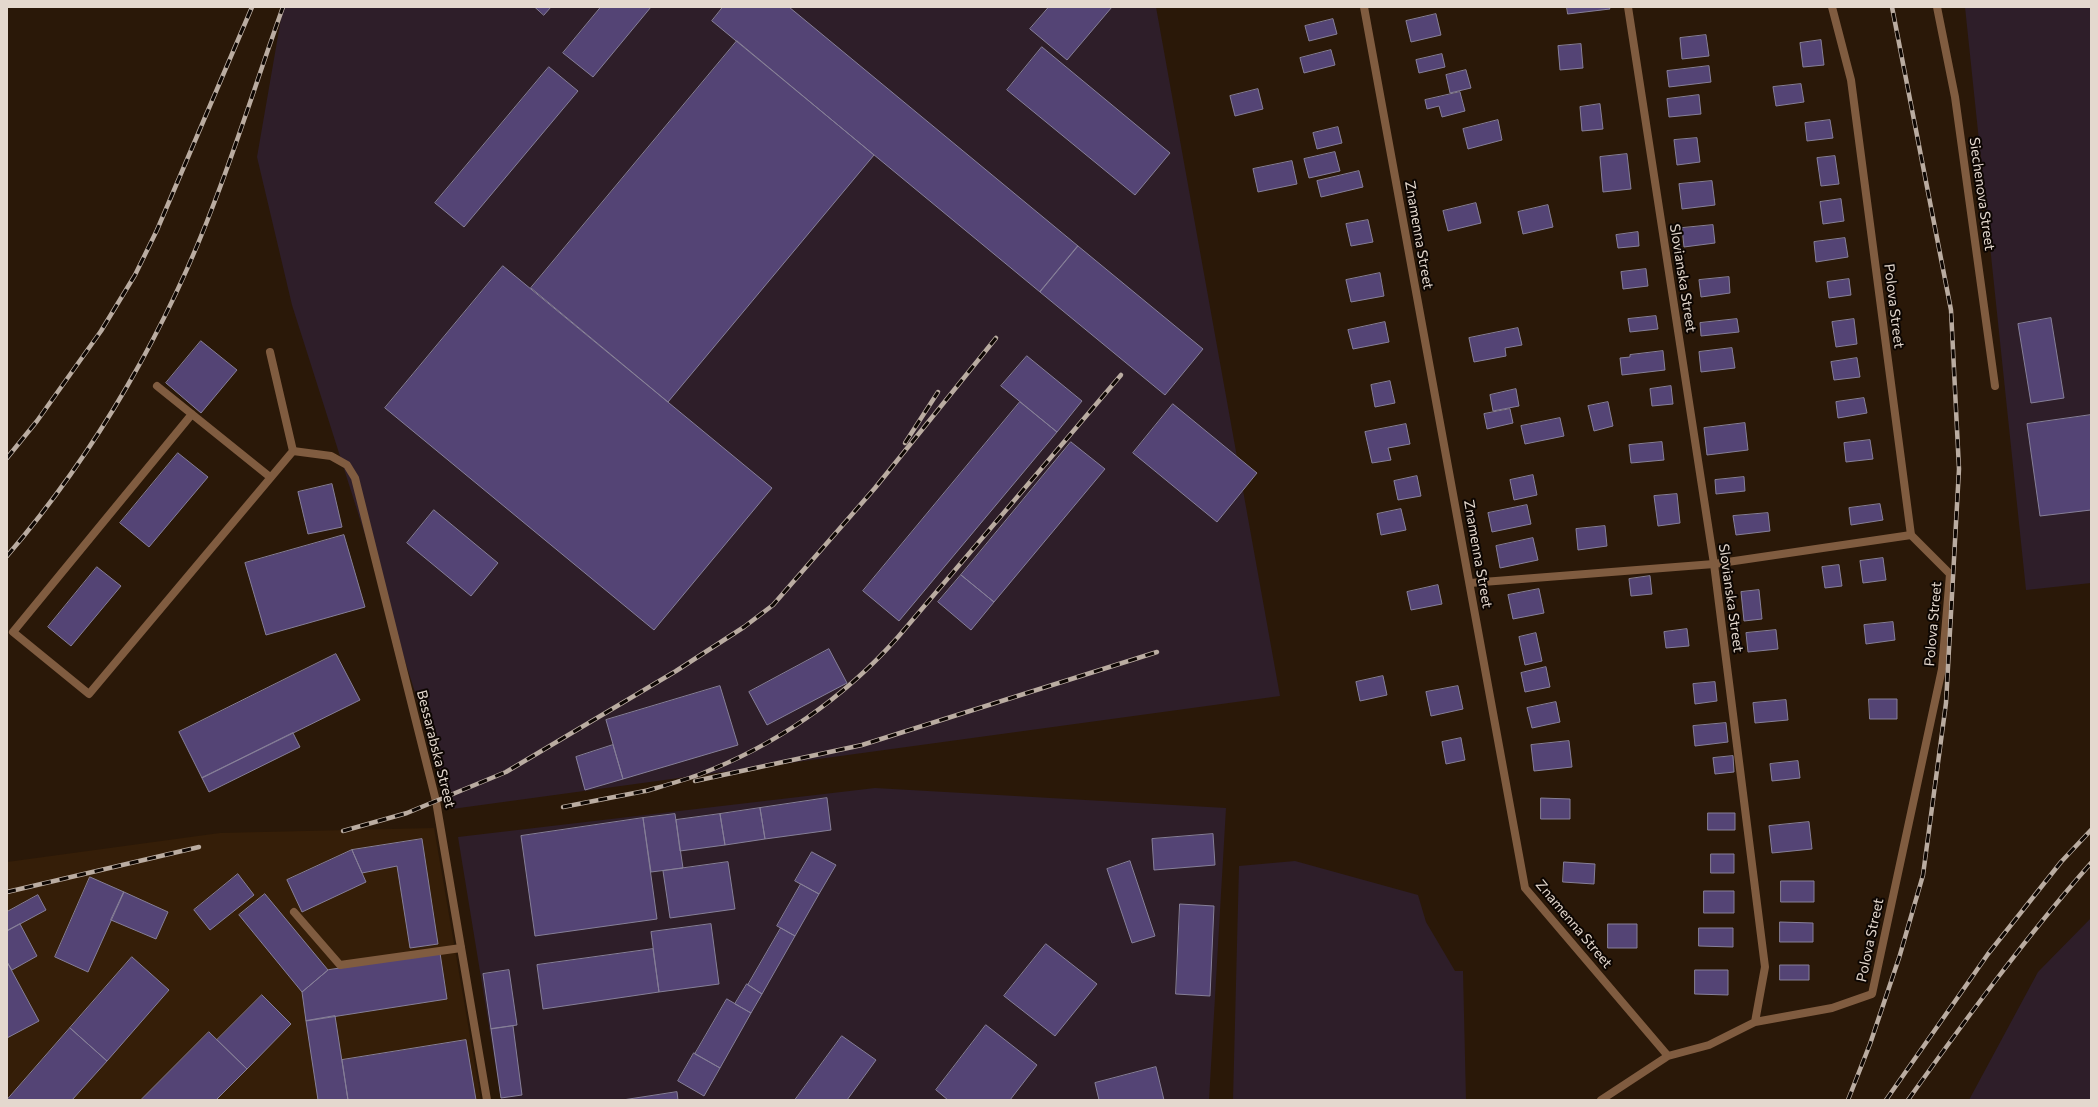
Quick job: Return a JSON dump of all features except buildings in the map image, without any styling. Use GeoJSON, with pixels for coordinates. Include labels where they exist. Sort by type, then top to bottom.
{"type":"FeatureCollection","features":[{"type":"Feature","properties":{"kind":"street","name":"Znamenna Street"},"geometry":{"type":"LineString","coordinates":[[1364,7],[1525,888],[1668,1056]]}},
{"type":"Feature","properties":{"kind":"street","name":"Slovianska Street"},"geometry":{"type":"LineString","coordinates":[[1628,7],[1714,564],[1765,967],[1755,1022]]}},
{"type":"Feature","properties":{"kind":"street","name":"Polova Street"},"geometry":{"type":"LineString","coordinates":[[1755,1022],[1832,1008],[1872,994],[1942,669],[1950,574],[1911,535],[1851,80],[1832,7]]}},
{"type":"Feature","properties":{"kind":"street","name":"Siechenova Street"},"geometry":{"type":"LineString","coordinates":[[1937,7],[1955,97],[1995,386]]}},
{"type":"Feature","properties":{"kind":"street"},"geometry":{"type":"LineString","coordinates":[[192,414],[13,632],[89,694],[293,451],[270,352]]}},
{"type":"Feature","properties":{"kind":"street"},"geometry":{"type":"LineString","coordinates":[[157,386],[270,477]]}},
{"type":"Feature","properties":{"kind":"street","name":"Bessarabska Street"},"geometry":{"type":"LineString","coordinates":[[293,451],[331,456],[347,465],[355,478],[436,801],[487,1100]]}},
{"type":"Feature","properties":{"kind":"street"},"geometry":{"type":"LineString","coordinates":[[1470,583],[1714,564],[1911,535]]}},
{"type":"Feature","properties":{"kind":"street"},"geometry":{"type":"LineString","coordinates":[[294,912],[340,965],[462,948]]}},
{"type":"Feature","properties":{"kind":"street"},"geometry":{"type":"LineString","coordinates":[[1601,1100],[1668,1056],[1709,1045],[1755,1022]]}},
{"type":"Feature","properties":{"kind":"shaded area"},"geometry":{"type":"Polygon","coordinates":[[[283,7],[1156,7],[1280,696],[452,809],[292,305],[257,157],[283,7]]]}},
{"type":"Feature","properties":{"kind":"shaded area"},"geometry":{"type":"Polygon","coordinates":[[[1965,7],[2091,7],[2091,583],[2026,590],[1965,7]]]}},
{"type":"Feature","properties":{"kind":"shaded area"},"geometry":{"type":"Polygon","coordinates":[[[875,788],[1226,808],[1209,1100],[501,1100],[458,837],[875,788]]]}},
{"type":"Feature","properties":{"kind":"shaded area"},"geometry":{"type":"Polygon","coordinates":[[[434,828],[481,1100],[7,1100],[7,862],[220,833],[434,828]]]}},
{"type":"Feature","properties":{"kind":"shaded area"},"geometry":{"type":"Polygon","coordinates":[[[1295,861],[1418,895],[1426,922],[1455,971],[1463,971],[1466,1100],[1233,1100],[1239,866],[1295,861]]]}},
{"type":"Feature","properties":{"kind":"shaded area"},"geometry":{"type":"Polygon","coordinates":[[[2091,918],[2091,1100],[1969,1100],[2038,972],[2091,918]]]}},
{"type":"Feature","properties":{"kind":"railway"},"geometry":{"type":"LineString","coordinates":[[7,458],[37,421],[101,331],[135,275],[157,230],[252,7]]}},
{"type":"Feature","properties":{"kind":"railway"},"geometry":{"type":"LineString","coordinates":[[7,556],[40,516],[71,474],[100,431],[153,340],[176,294],[216,198],[283,7]]}},
{"type":"Feature","properties":{"kind":"railway"},"geometry":{"type":"LineString","coordinates":[[1848,1100],[1870,1044],[1899,958],[1923,875],[1946,703],[1959,469],[1951,310],[1892,7]]}},
{"type":"Feature","properties":{"kind":"railway"},"geometry":{"type":"LineString","coordinates":[[343,831],[407,813],[506,772],[676,671],[744,627],[773,605],[875,488],[996,338]]}},
{"type":"Feature","properties":{"kind":"railway"},"geometry":{"type":"LineString","coordinates":[[646,791],[698,775],[754,750],[807,718],[855,680],[898,637],[1121,375]]}},
{"type":"Feature","properties":{"kind":"railway"},"geometry":{"type":"LineString","coordinates":[[905,443],[938,392]]}},
{"type":"Feature","properties":{"kind":"railway"},"geometry":{"type":"LineString","coordinates":[[695,781],[862,745],[1157,652]]}},
{"type":"Feature","properties":{"kind":"railway"},"geometry":{"type":"LineString","coordinates":[[563,807],[650,790]]}},
{"type":"Feature","properties":{"kind":"railway"},"geometry":{"type":"LineString","coordinates":[[1886,1100],[1988,954],[2061,862],[2091,830]]}},
{"type":"Feature","properties":{"kind":"railway"},"geometry":{"type":"LineString","coordinates":[[7,892],[199,847]]}},
{"type":"Feature","properties":{"kind":"railway"},"geometry":{"type":"LineString","coordinates":[[1908,1100],[2019,950],[2091,863]]}}]}
